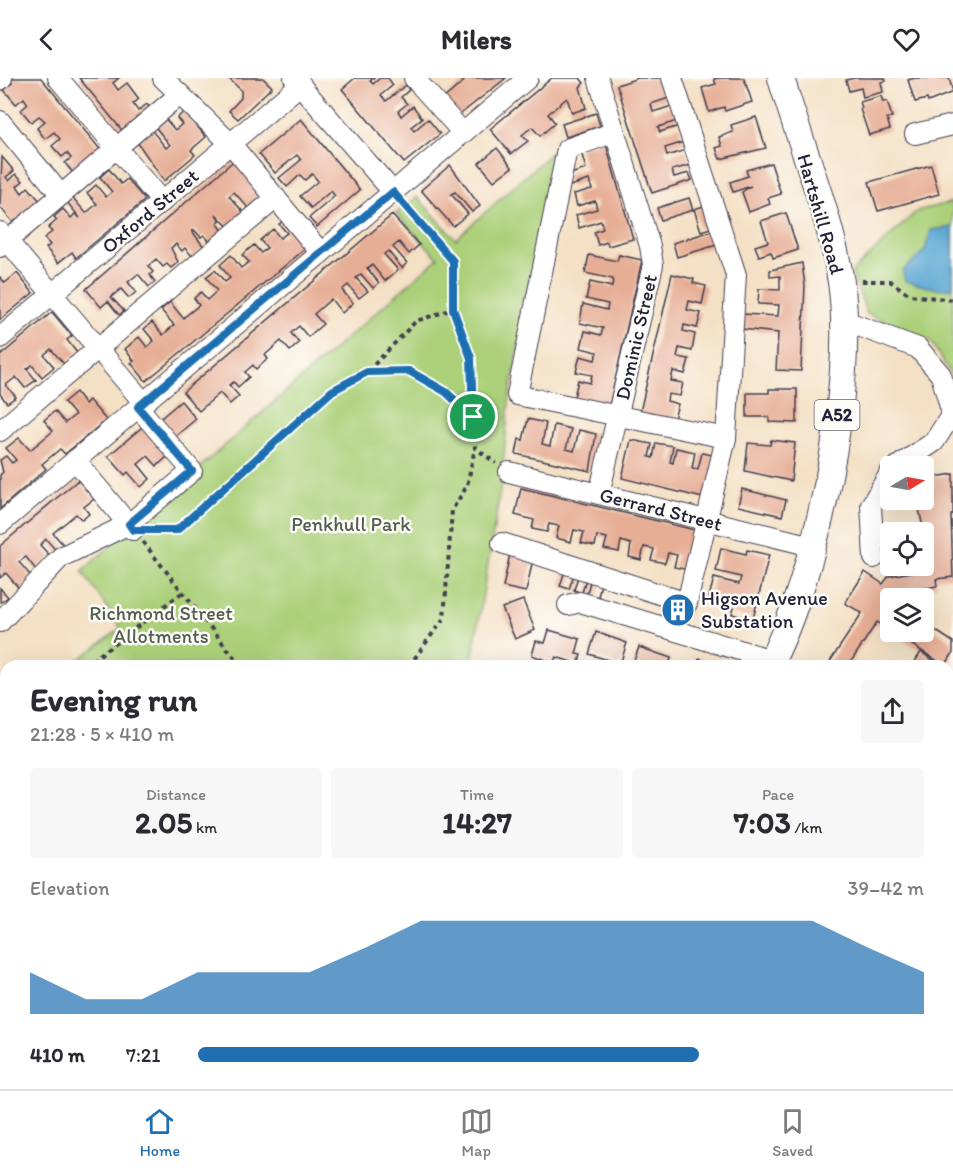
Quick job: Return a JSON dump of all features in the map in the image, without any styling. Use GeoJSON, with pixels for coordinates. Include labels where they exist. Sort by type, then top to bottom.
{"type":"FeatureCollection","features":[{"type":"Feature","properties":{"kind":"main road","name":"Hartshill Road"},"geometry":{"type":"LineString","coordinates":[[771,660],[812,546],[826,491],[836,427],[845,321],[841,281],[831,238],[781,78]]}},
{"type":"Feature","properties":{"kind":"street"},"geometry":{"type":"LineString","coordinates":[[58,78],[162,202]]}},
{"type":"Feature","properties":{"kind":"street"},"geometry":{"type":"LineString","coordinates":[[163,78],[231,144],[321,253]]}},
{"type":"Feature","properties":{"kind":"street"},"geometry":{"type":"LineString","coordinates":[[414,78],[463,133]]}},
{"type":"Feature","properties":{"kind":"street"},"geometry":{"type":"LineString","coordinates":[[0,524],[528,78]]}},
{"type":"Feature","properties":{"kind":"street","name":"Dominic Street"},"geometry":{"type":"LineString","coordinates":[[598,78],[650,246],[653,265],[598,494]]}},
{"type":"Feature","properties":{"kind":"street"},"geometry":{"type":"LineString","coordinates":[[502,543],[687,603],[726,438],[736,275],[672,78]]}},
{"type":"Feature","properties":{"kind":"street"},"geometry":{"type":"LineString","coordinates":[[297,81],[393,192]]}},
{"type":"Feature","properties":{"kind":"street","name":"Oxford Street"},"geometry":{"type":"LineString","coordinates":[[0,338],[231,144],[297,81]]}},
{"type":"Feature","properties":{"kind":"street"},"geometry":{"type":"LineString","coordinates":[[90,339],[2,240],[61,195],[180,94]]}},
{"type":"Feature","properties":{"kind":"street"},"geometry":{"type":"LineString","coordinates":[[0,121],[61,195]]}},
{"type":"Feature","properties":{"kind":"street"},"geometry":{"type":"LineString","coordinates":[[915,134],[953,125]]}},
{"type":"Feature","properties":{"kind":"street"},"geometry":{"type":"LineString","coordinates":[[615,132],[567,149],[518,395],[726,438]]}},
{"type":"Feature","properties":{"kind":"street"},"geometry":{"type":"LineString","coordinates":[[0,431],[276,198]]}},
{"type":"Feature","properties":{"kind":"street"},"geometry":{"type":"LineString","coordinates":[[845,321],[918,348],[941,375],[952,414],[934,442],[913,456]]}},
{"type":"Feature","properties":{"kind":"street"},"geometry":{"type":"LineString","coordinates":[[0,622],[61,557],[131,527],[192,471],[106,358]]}},
{"type":"Feature","properties":{"kind":"street"},"geometry":{"type":"LineString","coordinates":[[75,460],[131,527]]}},
{"type":"Feature","properties":{"kind":"street","name":"Gerrard Street"},"geometry":{"type":"LineString","coordinates":[[509,472],[812,546]]}},
{"type":"Feature","properties":{"kind":"street"},"geometry":{"type":"LineString","coordinates":[[874,558],[871,505],[880,490]]}},
{"type":"Feature","properties":{"kind":"street"},"geometry":{"type":"LineString","coordinates":[[568,605],[580,602],[761,660]]}},
{"type":"Feature","properties":{"kind":"path"},"geometry":{"type":"LineString","coordinates":[[393,192],[453,261],[453,309],[471,358],[475,448],[467,486],[452,510],[444,618],[413,660]]}},
{"type":"Feature","properties":{"kind":"path"},"geometry":{"type":"LineString","coordinates":[[841,281],[890,281],[910,295],[953,300]]}},
{"type":"Feature","properties":{"kind":"path"},"geometry":{"type":"LineString","coordinates":[[131,527],[177,530],[332,391],[367,372],[416,321],[453,309]]}},
{"type":"Feature","properties":{"kind":"path"},"geometry":{"type":"LineString","coordinates":[[367,372],[409,371],[446,392],[473,417]]}},
{"type":"Feature","properties":{"kind":"path"},"geometry":{"type":"LineString","coordinates":[[475,448],[509,472]]}},
{"type":"Feature","properties":{"kind":"path"},"geometry":{"type":"LineString","coordinates":[[131,527],[236,660]]}},
{"type":"Feature","properties":{"kind":"path"},"geometry":{"type":"LineString","coordinates":[[93,660],[183,592]]}},
{"type":"Feature","properties":{"kind":"green space","name":"Penkhull Park"},"geometry":{"type":"Polygon","coordinates":[[[553,151],[509,402],[501,485],[472,660],[79,660],[121,628],[82,571],[438,258],[396,213],[417,197],[456,239],[553,151]]]}},
{"type":"Feature","properties":{"kind":"green space"},"geometry":{"type":"Polygon","coordinates":[[[953,202],[953,378],[930,340],[867,314],[852,272],[917,211],[953,202]]]}},
{"type":"Feature","properties":{"kind":"water"},"geometry":{"type":"Polygon","coordinates":[[[953,227],[953,288],[934,288],[905,281],[903,271],[925,250],[931,230],[953,227]]]}},
{"type":"Feature","properties":{"kind":"building"},"geometry":{"type":"Polygon","coordinates":[[[10,78],[41,78],[104,154],[75,175],[65,163],[71,158],[67,153],[62,157],[52,146],[60,139],[54,132],[45,139],[37,128],[45,121],[39,116],[31,122],[21,110],[28,104],[24,98],[16,104],[4,90],[12,83],[10,78]]]}},
{"type":"Feature","properties":{"kind":"building"},"geometry":{"type":"Polygon","coordinates":[[[79,78],[119,78],[113,83],[118,90],[127,83],[139,99],[133,104],[138,111],[147,104],[153,112],[125,134],[79,78]]]}},
{"type":"Feature","properties":{"kind":"building"},"geometry":{"type":"Polygon","coordinates":[[[228,78],[263,78],[272,87],[238,119],[229,111],[241,98],[241,90],[228,78]]]}},
{"type":"Feature","properties":{"kind":"building"},"geometry":{"type":"Polygon","coordinates":[[[355,78],[374,78],[370,81],[373,84],[380,78],[388,78],[393,85],[381,95],[386,101],[406,85],[409,90],[401,97],[407,104],[398,111],[401,116],[413,106],[422,118],[411,127],[414,131],[428,119],[440,134],[404,163],[342,89],[355,78]]]}},
{"type":"Feature","properties":{"kind":"building"},"geometry":{"type":"Polygon","coordinates":[[[462,78],[506,78],[458,116],[443,99],[464,81],[462,78]]]}},
{"type":"Feature","properties":{"kind":"building"},"geometry":{"type":"Polygon","coordinates":[[[552,78],[580,78],[584,83],[580,87],[586,108],[572,113],[567,98],[548,114],[555,123],[540,136],[532,127],[522,135],[528,141],[511,154],[490,129],[552,78]]]}},
{"type":"Feature","properties":{"kind":"building"},"geometry":{"type":"Polygon","coordinates":[[[638,78],[670,78],[669,98],[651,104],[653,112],[672,106],[677,121],[658,127],[660,132],[679,126],[684,142],[665,148],[667,156],[686,150],[691,165],[672,170],[674,177],[689,173],[692,180],[652,193],[617,85],[638,78]]]}},
{"type":"Feature","properties":{"kind":"building"},"geometry":{"type":"Polygon","coordinates":[[[744,78],[752,102],[725,111],[724,107],[709,112],[702,88],[716,84],[714,79],[744,78]]]}},
{"type":"Feature","properties":{"kind":"building"},"geometry":{"type":"Polygon","coordinates":[[[885,78],[886,81],[881,82],[883,92],[863,97],[861,88],[849,91],[846,80],[885,78]]]}},
{"type":"Feature","properties":{"kind":"building"},"geometry":{"type":"Polygon","coordinates":[[[949,78],[953,92],[928,102],[927,99],[915,102],[908,80],[949,78]]]}},
{"type":"Feature","properties":{"kind":"building"},"geometry":{"type":"Polygon","coordinates":[[[881,96],[883,102],[887,101],[892,117],[887,118],[890,129],[869,135],[860,109],[862,108],[860,102],[881,96]]]}},
{"type":"Feature","properties":{"kind":"building"},"geometry":{"type":"Polygon","coordinates":[[[185,111],[206,137],[191,150],[195,155],[164,181],[135,139],[149,127],[166,148],[170,145],[152,123],[162,115],[175,130],[182,124],[177,118],[185,111]]]}},
{"type":"Feature","properties":{"kind":"building"},"geometry":{"type":"Polygon","coordinates":[[[596,113],[600,126],[566,137],[562,124],[596,113]]]}},
{"type":"Feature","properties":{"kind":"building"},"geometry":{"type":"Polygon","coordinates":[[[756,117],[766,148],[720,159],[716,148],[722,146],[719,137],[733,132],[731,125],[756,117]]]}},
{"type":"Feature","properties":{"kind":"building"},"geometry":{"type":"Polygon","coordinates":[[[301,119],[360,190],[317,227],[309,218],[335,196],[331,191],[311,208],[300,196],[318,181],[312,174],[305,180],[300,175],[287,187],[279,178],[301,160],[297,155],[275,173],[259,154],[301,119]]]}},
{"type":"Feature","properties":{"kind":"building"},"geometry":{"type":"Polygon","coordinates":[[[605,141],[633,239],[608,246],[607,242],[598,245],[594,232],[603,229],[601,221],[579,228],[576,215],[597,209],[595,201],[577,206],[574,194],[592,189],[589,180],[570,186],[567,175],[586,169],[580,148],[605,141]]]}},
{"type":"Feature","properties":{"kind":"building"},"geometry":{"type":"Polygon","coordinates":[[[497,148],[512,167],[494,181],[479,163],[497,148]]]}},
{"type":"Feature","properties":{"kind":"building"},"geometry":{"type":"Polygon","coordinates":[[[2,157],[14,171],[6,177],[9,181],[16,174],[23,181],[17,186],[22,193],[28,187],[41,202],[17,227],[0,207],[2,157]]]}},
{"type":"Feature","properties":{"kind":"building"},"geometry":{"type":"Polygon","coordinates":[[[238,157],[265,197],[250,210],[234,192],[229,196],[246,215],[230,229],[216,214],[220,221],[217,223],[225,233],[212,244],[204,235],[201,237],[194,230],[192,231],[204,247],[193,257],[185,248],[182,251],[176,244],[171,248],[178,262],[171,268],[167,264],[163,267],[156,259],[148,266],[153,272],[150,275],[155,282],[149,287],[138,274],[128,282],[136,292],[129,298],[121,289],[111,297],[124,311],[119,315],[108,301],[101,307],[86,289],[238,157]]]}},
{"type":"Feature","properties":{"kind":"building"},"geometry":{"type":"Polygon","coordinates":[[[771,163],[781,194],[768,198],[770,204],[749,212],[742,192],[751,186],[733,192],[730,182],[748,176],[746,170],[771,163]]]}},
{"type":"Feature","properties":{"kind":"building"},"geometry":{"type":"Polygon","coordinates":[[[450,165],[480,206],[472,212],[455,192],[451,194],[468,214],[453,226],[421,190],[450,165]]]}},
{"type":"Feature","properties":{"kind":"building"},"geometry":{"type":"Polygon","coordinates":[[[931,165],[939,194],[878,211],[869,182],[931,165]]]}},
{"type":"Feature","properties":{"kind":"building"},"geometry":{"type":"Polygon","coordinates":[[[109,169],[121,184],[127,179],[145,200],[76,258],[72,252],[58,263],[46,248],[50,245],[44,238],[52,232],[48,228],[57,220],[54,217],[63,209],[71,218],[75,214],[80,218],[66,201],[72,197],[86,213],[97,204],[87,193],[96,185],[106,197],[112,192],[100,177],[109,169]]]}},
{"type":"Feature","properties":{"kind":"building"},"geometry":{"type":"Polygon","coordinates":[[[689,198],[693,210],[661,220],[657,208],[689,198]]]}},
{"type":"Feature","properties":{"kind":"building"},"geometry":{"type":"Polygon","coordinates":[[[707,205],[714,227],[701,231],[694,209],[707,205]]]}},
{"type":"Feature","properties":{"kind":"building"},"geometry":{"type":"Polygon","coordinates":[[[786,213],[798,250],[773,258],[771,252],[759,256],[755,246],[768,242],[761,221],[786,213]]]}},
{"type":"Feature","properties":{"kind":"building"},"geometry":{"type":"Polygon","coordinates":[[[392,215],[419,245],[409,254],[399,242],[393,247],[407,263],[402,268],[388,251],[384,254],[398,270],[385,281],[372,265],[367,268],[379,283],[373,288],[361,274],[356,278],[368,291],[359,298],[348,285],[342,290],[353,303],[342,313],[331,299],[314,314],[323,324],[308,337],[299,326],[291,333],[299,343],[290,351],[281,341],[265,355],[268,359],[256,369],[253,365],[245,372],[249,377],[238,387],[234,382],[229,385],[239,396],[230,404],[220,393],[199,411],[183,392],[392,215]]]}},
{"type":"Feature","properties":{"kind":"building"},"geometry":{"type":"Polygon","coordinates":[[[288,217],[311,244],[146,381],[131,363],[134,361],[125,349],[139,337],[147,347],[154,341],[144,329],[152,322],[163,335],[174,325],[161,310],[170,302],[183,318],[199,305],[194,298],[201,292],[207,300],[217,291],[206,277],[215,270],[225,282],[230,278],[220,265],[231,255],[241,268],[249,262],[242,255],[254,245],[261,253],[267,248],[260,240],[273,229],[280,238],[287,233],[279,224],[288,217]]]}},
{"type":"Feature","properties":{"kind":"building"},"geometry":{"type":"Polygon","coordinates":[[[715,230],[720,244],[677,257],[673,243],[715,230]]]}},
{"type":"Feature","properties":{"kind":"building"},"geometry":{"type":"Polygon","coordinates":[[[589,255],[617,261],[619,255],[642,260],[609,407],[574,397],[578,380],[590,383],[592,375],[576,372],[580,356],[595,360],[597,352],[581,348],[585,331],[601,335],[603,328],[580,323],[583,304],[607,310],[608,304],[586,299],[590,282],[612,287],[613,279],[585,273],[589,255]]]}},
{"type":"Feature","properties":{"kind":"building"},"geometry":{"type":"Polygon","coordinates":[[[802,263],[805,286],[801,371],[776,370],[778,333],[742,329],[742,314],[778,316],[779,305],[758,304],[759,289],[780,290],[780,276],[770,277],[770,270],[802,263]]]}},
{"type":"Feature","properties":{"kind":"building"},"geometry":{"type":"Polygon","coordinates":[[[17,273],[33,293],[0,320],[0,277],[5,283],[17,273]]]}},
{"type":"Feature","properties":{"kind":"building"},"geometry":{"type":"Polygon","coordinates":[[[672,274],[694,279],[693,283],[706,286],[702,304],[689,301],[687,310],[701,313],[697,328],[684,325],[683,331],[695,334],[692,351],[679,348],[677,357],[689,359],[685,374],[673,371],[671,381],[683,383],[680,396],[668,394],[667,401],[678,404],[674,419],[639,416],[672,274]]]}},
{"type":"Feature","properties":{"kind":"building"},"geometry":{"type":"Polygon","coordinates":[[[52,312],[72,336],[67,340],[77,353],[64,364],[51,349],[44,355],[54,367],[42,377],[32,365],[27,369],[36,380],[25,388],[16,377],[6,385],[16,397],[7,403],[0,394],[0,356],[52,312]]]}},
{"type":"Feature","properties":{"kind":"building"},"geometry":{"type":"Polygon","coordinates":[[[769,389],[797,389],[797,423],[769,422],[769,417],[747,417],[747,393],[769,393],[769,389]]]}},
{"type":"Feature","properties":{"kind":"building"},"geometry":{"type":"Polygon","coordinates":[[[76,392],[85,404],[89,400],[106,420],[65,454],[60,449],[42,464],[46,469],[0,509],[0,475],[3,472],[0,460],[6,456],[12,463],[16,460],[6,448],[19,438],[30,450],[53,431],[44,420],[55,411],[65,423],[75,415],[64,402],[76,392]]]}},
{"type":"Feature","properties":{"kind":"building"},"geometry":{"type":"Polygon","coordinates":[[[181,401],[196,419],[170,441],[155,423],[181,401]]]}},
{"type":"Feature","properties":{"kind":"building"},"geometry":{"type":"Polygon","coordinates":[[[528,419],[546,423],[542,444],[550,446],[554,425],[571,429],[566,449],[574,451],[579,430],[596,434],[590,471],[516,454],[519,439],[523,440],[528,419]]]}},
{"type":"Feature","properties":{"kind":"building"},"geometry":{"type":"Polygon","coordinates":[[[147,423],[168,456],[157,466],[148,456],[138,464],[150,479],[141,487],[128,472],[125,475],[108,456],[147,423]]]}},
{"type":"Feature","properties":{"kind":"building"},"geometry":{"type":"Polygon","coordinates":[[[631,440],[652,444],[649,457],[653,458],[656,443],[673,446],[670,462],[673,463],[676,448],[695,452],[692,468],[698,469],[702,453],[717,456],[711,500],[622,478],[631,440]]]}},
{"type":"Feature","properties":{"kind":"building"},"geometry":{"type":"Polygon","coordinates":[[[771,440],[795,443],[791,481],[745,471],[748,443],[770,445],[771,440]]]}},
{"type":"Feature","properties":{"kind":"building"},"geometry":{"type":"Polygon","coordinates":[[[953,474],[953,515],[951,515],[953,577],[936,579],[937,586],[927,588],[880,588],[880,624],[877,622],[852,660],[831,660],[862,613],[845,603],[865,572],[883,584],[889,576],[934,576],[934,522],[922,522],[919,510],[934,510],[934,477],[953,474]]]}},
{"type":"Feature","properties":{"kind":"building"},"geometry":{"type":"Polygon","coordinates":[[[78,480],[94,499],[84,507],[89,514],[82,520],[76,514],[53,533],[67,549],[60,555],[46,539],[40,545],[51,557],[36,570],[26,557],[19,562],[35,581],[22,592],[6,573],[0,578],[0,546],[78,480]]]}},
{"type":"Feature","properties":{"kind":"building"},"geometry":{"type":"Polygon","coordinates":[[[521,488],[703,532],[689,570],[674,567],[677,555],[668,553],[665,563],[651,560],[654,549],[644,547],[641,560],[629,557],[631,544],[621,541],[619,552],[604,549],[607,538],[597,536],[595,546],[581,543],[584,532],[574,530],[571,542],[556,538],[559,526],[549,524],[547,532],[532,529],[534,520],[515,515],[521,488]]]}},
{"type":"Feature","properties":{"kind":"building"},"geometry":{"type":"Polygon","coordinates":[[[742,489],[786,500],[782,516],[738,506],[742,489]]]}},
{"type":"Feature","properties":{"kind":"building"},"geometry":{"type":"Polygon","coordinates":[[[721,548],[746,554],[747,550],[769,555],[753,619],[732,614],[734,607],[708,601],[714,578],[739,584],[741,577],[716,571],[721,548]]]}},
{"type":"Feature","properties":{"kind":"building"},"geometry":{"type":"Polygon","coordinates":[[[510,554],[533,559],[526,592],[503,587],[510,554]]]}},
{"type":"Feature","properties":{"kind":"building"},"geometry":{"type":"Polygon","coordinates":[[[566,568],[575,571],[569,589],[560,586],[566,568]]]}},
{"type":"Feature","properties":{"kind":"building"},"geometry":{"type":"Polygon","coordinates":[[[579,573],[587,575],[582,593],[574,590],[579,573]]]}},
{"type":"Feature","properties":{"kind":"building"},"geometry":{"type":"Polygon","coordinates":[[[591,577],[602,579],[598,597],[587,594],[591,577]]]}},
{"type":"Feature","properties":{"kind":"building"},"geometry":{"type":"Polygon","coordinates":[[[0,588],[8,597],[1,602],[0,601],[0,588]]]}},
{"type":"Feature","properties":{"kind":"building"},"geometry":{"type":"Polygon","coordinates":[[[523,600],[535,630],[515,639],[502,608],[523,600]]]}},
{"type":"Feature","properties":{"kind":"building","name":"Higson Avenue Substation"},"geometry":{"type":"Polygon","coordinates":[[[669,602],[690,609],[687,618],[666,611],[669,602]]]}},
{"type":"Feature","properties":{"kind":"building"},"geometry":{"type":"Polygon","coordinates":[[[549,630],[580,639],[576,654],[581,655],[579,660],[556,657],[554,660],[545,660],[532,655],[536,641],[545,643],[549,630]]]}},
{"type":"Feature","properties":{"kind":"building"},"geometry":{"type":"Polygon","coordinates":[[[934,630],[953,642],[953,653],[949,660],[936,660],[908,642],[934,642],[934,630]]]}},
{"type":"Feature","properties":{"kind":"building"},"geometry":{"type":"Polygon","coordinates":[[[596,632],[627,643],[621,660],[608,660],[589,654],[596,632]]]}},
{"type":"Feature","properties":{"kind":"building"},"geometry":{"type":"Polygon","coordinates":[[[639,647],[671,658],[670,660],[634,660],[639,647]]]}},
{"type":"Feature","properties":{"kind":"building"},"geometry":{"type":"Polygon","coordinates":[[[921,652],[933,660],[916,660],[921,652]]]}},
{"type":"Feature","properties":{"kind":"place","name":"Higson Avenue Substation"},"geometry":{"type":"Point","coordinates":[678,610]}},
{"type":"Feature","properties":{"kind":"route"},"geometry":{"type":"LineString","coordinates":[[393,192],[453,261],[453,309],[471,358],[473,417],[446,392],[409,371],[367,372],[332,391],[177,530],[133,530],[129,524],[192,471],[138,407],[393,192]]}},
{"type":"Feature","properties":{"kind":"park label","name":"Richmond Street Allotments"},"geometry":{"type":"Point","coordinates":[161,624]}}]}
